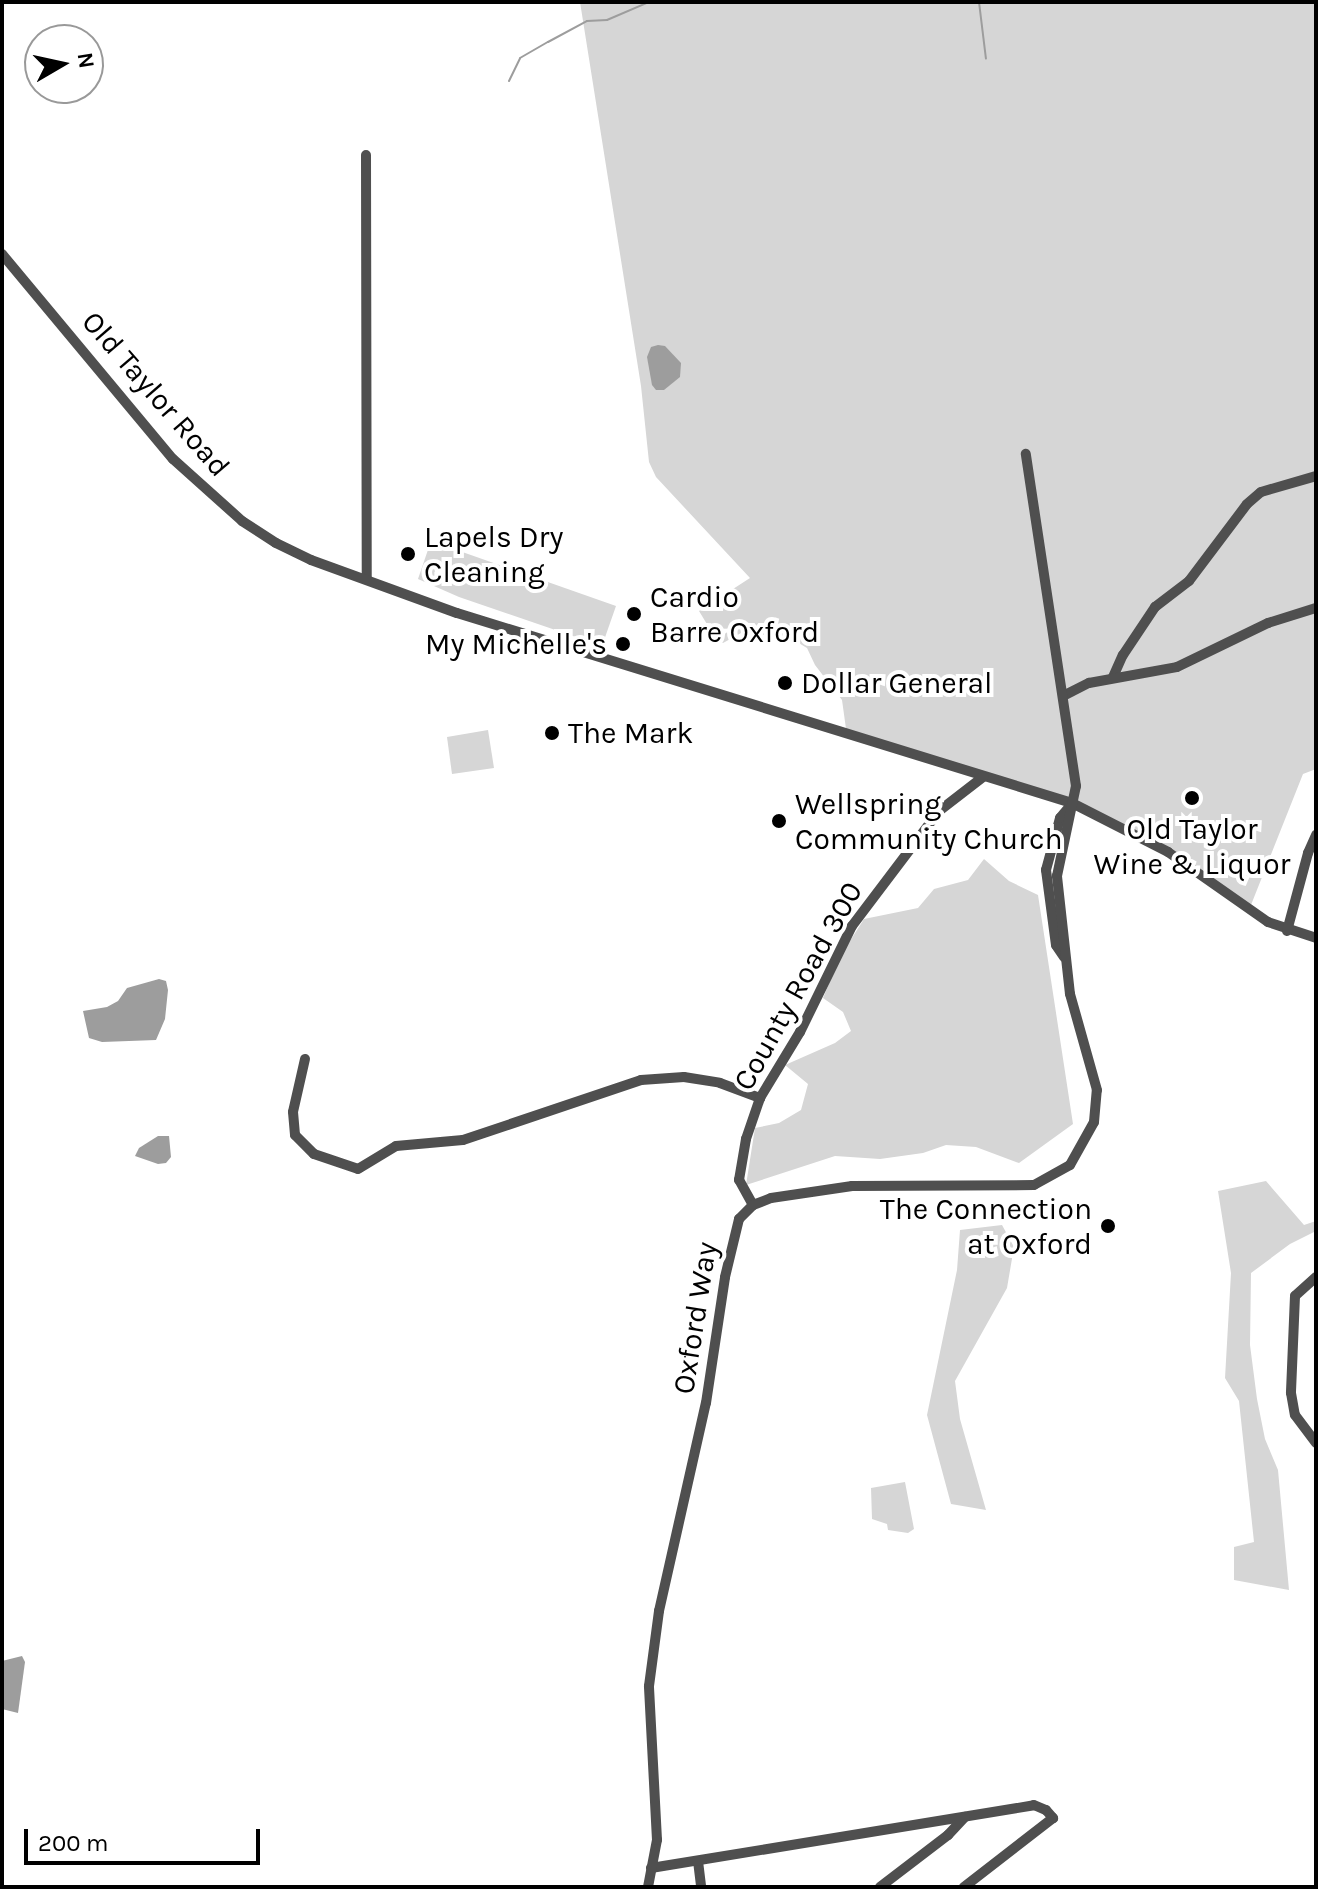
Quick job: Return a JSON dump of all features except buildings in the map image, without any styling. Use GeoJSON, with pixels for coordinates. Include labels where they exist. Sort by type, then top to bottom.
{"type":"FeatureCollection","features":[{"type":"Feature","properties":{"kind":"street"},"geometry":{"type":"LineString","coordinates":[[366,155],[367,579]]}},
{"type":"Feature","properties":{"kind":"street","name":"Old Taylor Road"},"geometry":{"type":"LineString","coordinates":[[2,254],[173,459],[213,496],[276,543],[311,560],[457,613],[1072,803],[1168,852],[1239,904],[1287,931],[1316,938]]}},
{"type":"Feature","properties":{"kind":"street"},"geometry":{"type":"LineString","coordinates":[[753,1205],[783,1195],[880,1183],[1034,1185],[1070,1165],[1090,1134],[1097,1090],[1070,994],[1057,865],[1076,786],[1026,454]]}},
{"type":"Feature","properties":{"kind":"street"},"geometry":{"type":"LineString","coordinates":[[1113,677],[1123,655],[1155,607],[1189,581],[1247,504],[1261,492],[1316,476]]}},
{"type":"Feature","properties":{"kind":"street"},"geometry":{"type":"LineString","coordinates":[[1063,696],[1089,683],[1177,667],[1268,623],[1316,608]]}},
{"type":"Feature","properties":{"kind":"street","name":"County Road 300"},"geometry":{"type":"LineString","coordinates":[[753,1205],[739,1180],[746,1139],[760,1098],[800,1032],[852,926],[939,811],[983,777]]}},
{"type":"Feature","properties":{"kind":"street"},"geometry":{"type":"LineString","coordinates":[[1287,931],[1308,853],[1316,835]]}},
{"type":"Feature","properties":{"kind":"street"},"geometry":{"type":"LineString","coordinates":[[305,1059],[293,1112],[295,1135],[314,1154],[358,1169],[396,1146],[473,1137],[641,1080],[677,1076],[720,1083],[760,1098]]}},
{"type":"Feature","properties":{"kind":"street","name":"Oxford Way"},"geometry":{"type":"LineString","coordinates":[[648,1887],[658,1816],[649,1686],[659,1611],[706,1403],[734,1230],[744,1212],[753,1205]]}},
{"type":"Feature","properties":{"kind":"street"},"geometry":{"type":"LineString","coordinates":[[1316,1277],[1295,1296],[1291,1393],[1298,1421],[1316,1443]]}},
{"type":"Feature","properties":{"kind":"street"},"geometry":{"type":"LineString","coordinates":[[651,1868],[1034,1805],[1046,1810],[1053,1818],[964,1887]]}},
{"type":"Feature","properties":{"kind":"street"},"geometry":{"type":"LineString","coordinates":[[880,1887],[948,1835],[966,1817]]}},
{"type":"Feature","properties":{"kind":"street"},"geometry":{"type":"LineString","coordinates":[[698,1861],[701,1887]]}},
{"type":"Feature","properties":{"kind":"shaded area"},"geometry":{"type":"Polygon","coordinates":[[[580,2],[1316,2],[1316,769],[1303,774],[1249,910],[1171,854],[1072,803],[847,736],[842,700],[815,665],[807,648],[792,639],[771,632],[767,637],[752,627],[723,643],[716,639],[699,611],[750,578],[656,477],[649,462],[641,386],[580,2]]]}},
{"type":"Feature","properties":{"kind":"shaded area"},"geometry":{"type":"Polygon","coordinates":[[[665,346],[681,363],[680,377],[664,390],[656,390],[652,385],[647,357],[651,347],[665,346]]]}},
{"type":"Feature","properties":{"kind":"shaded area"},"geometry":{"type":"Polygon","coordinates":[[[431,541],[616,606],[602,646],[459,597],[418,579],[431,541]]]}},
{"type":"Feature","properties":{"kind":"shaded area"},"geometry":{"type":"Polygon","coordinates":[[[488,730],[494,768],[452,774],[447,737],[488,730]]]}},
{"type":"Feature","properties":{"kind":"shaded area"},"geometry":{"type":"Polygon","coordinates":[[[984,859],[1009,881],[1038,895],[1073,1124],[1019,1163],[976,1147],[946,1145],[923,1153],[880,1159],[835,1156],[746,1185],[755,1128],[779,1123],[801,1110],[808,1084],[785,1065],[835,1043],[851,1031],[843,1012],[823,998],[841,955],[864,919],[918,908],[934,889],[968,880],[984,859]]]}},
{"type":"Feature","properties":{"kind":"shaded area"},"geometry":{"type":"Polygon","coordinates":[[[159,979],[166,981],[168,990],[165,1019],[156,1040],[102,1042],[89,1038],[83,1011],[107,1007],[118,1001],[127,988],[159,979]]]}},
{"type":"Feature","properties":{"kind":"shaded area"},"geometry":{"type":"Polygon","coordinates":[[[158,1136],[169,1136],[171,1157],[166,1163],[158,1164],[135,1156],[139,1148],[158,1136]]]}},
{"type":"Feature","properties":{"kind":"shaded area"},"geometry":{"type":"Polygon","coordinates":[[[1266,1181],[1304,1225],[1316,1221],[1316,1231],[1290,1244],[1251,1273],[1250,1345],[1265,1439],[1278,1470],[1289,1590],[1234,1580],[1234,1547],[1254,1542],[1239,1401],[1225,1378],[1231,1273],[1218,1191],[1266,1181]]]}},
{"type":"Feature","properties":{"kind":"shaded area"},"geometry":{"type":"Polygon","coordinates":[[[1002,1225],[1014,1247],[1007,1288],[955,1381],[960,1419],[986,1510],[951,1504],[927,1415],[957,1270],[960,1230],[1002,1225]]]}},
{"type":"Feature","properties":{"kind":"shaded area"},"geometry":{"type":"Polygon","coordinates":[[[905,1482],[914,1529],[908,1533],[888,1530],[887,1524],[872,1519],[871,1488],[905,1482]]]}},
{"type":"Feature","properties":{"kind":"shaded area"},"geometry":{"type":"Polygon","coordinates":[[[22,1656],[25,1662],[18,1713],[2,1709],[2,1661],[22,1656]]]}},
{"type":"Feature","properties":{"kind":"waterway"},"geometry":{"type":"LineString","coordinates":[[509,81],[520,58],[548,42],[587,21],[607,20],[649,2]]}},
{"type":"Feature","properties":{"kind":"waterway"},"geometry":{"type":"LineString","coordinates":[[979,2],[986,59]]}},
{"type":"Feature","properties":{"kind":"place","name":"Lapels Dry Cleaning"},"geometry":{"type":"Point","coordinates":[408,554]}},
{"type":"Feature","properties":{"kind":"place","name":"Cardio Barre Oxford"},"geometry":{"type":"Point","coordinates":[634,614]}},
{"type":"Feature","properties":{"kind":"place","name":"My Michelle's"},"geometry":{"type":"Point","coordinates":[623,644]}},
{"type":"Feature","properties":{"kind":"place","name":"Dollar General"},"geometry":{"type":"Point","coordinates":[785,683]}},
{"type":"Feature","properties":{"kind":"place","name":"The Mark"},"geometry":{"type":"Point","coordinates":[552,733]}},
{"type":"Feature","properties":{"kind":"place","name":"Old Taylor Wine & Liquor"},"geometry":{"type":"Point","coordinates":[1192,798]}},
{"type":"Feature","properties":{"kind":"place","name":"Wellspring Community Church"},"geometry":{"type":"Point","coordinates":[779,821]}},
{"type":"Feature","properties":{"kind":"place","name":"The Connection at Oxford"},"geometry":{"type":"Point","coordinates":[1108,1226]}}]}
